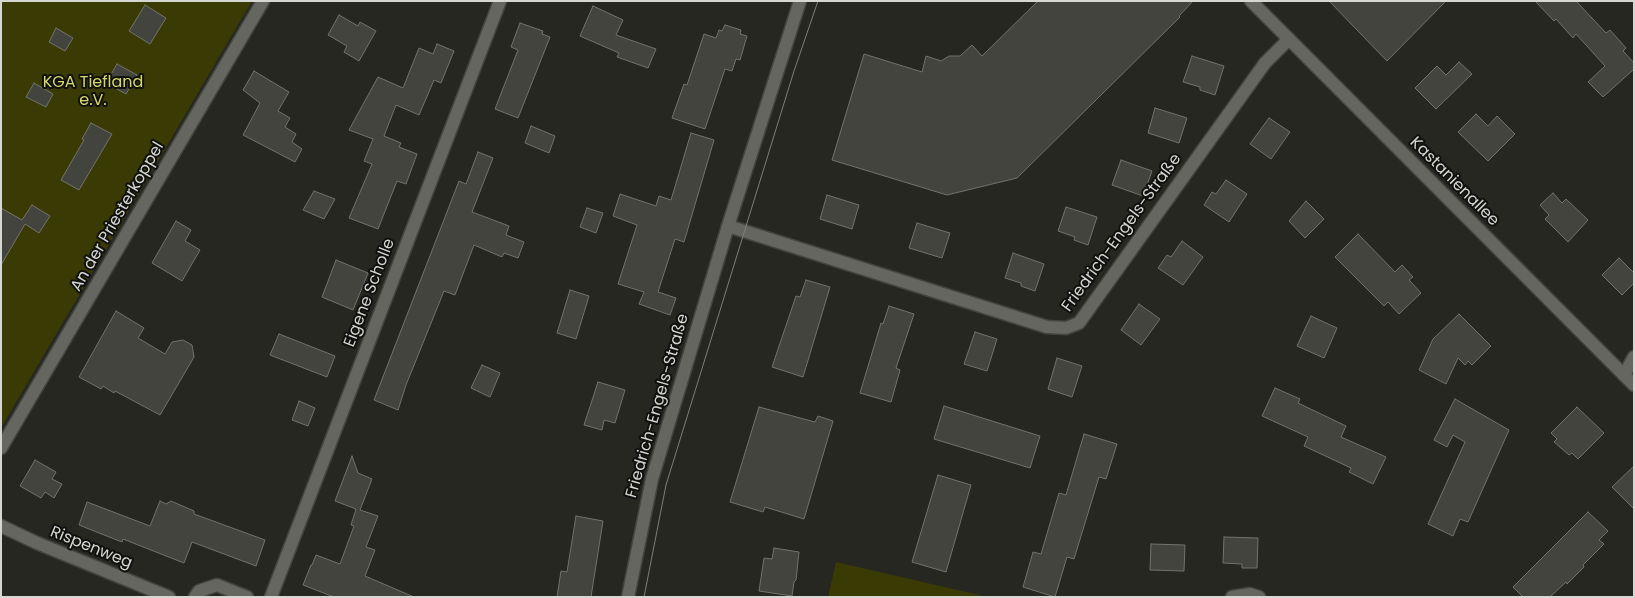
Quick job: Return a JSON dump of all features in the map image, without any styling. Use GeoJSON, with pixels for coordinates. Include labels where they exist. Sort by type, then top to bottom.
{"type":"FeatureCollection","features":[{"type":"Feature","properties":{"kind":"street","name":"An der Priesterkoppel"},"geometry":{"type":"LineString","coordinates":[[1,448],[263,1]]}},
{"type":"Feature","properties":{"kind":"street","name":"Eigene Scholle"},"geometry":{"type":"LineString","coordinates":[[271,597],[500,1]]}},
{"type":"Feature","properties":{"kind":"street","name":"Friedrich-Engels-Straße"},"geometry":{"type":"LineString","coordinates":[[628,597],[652,479],[728,226],[800,1]]}},
{"type":"Feature","properties":{"kind":"street","name":"Kastanienallee"},"geometry":{"type":"LineString","coordinates":[[1251,1],[1634,385]]}},
{"type":"Feature","properties":{"kind":"street","name":"Friedrich-Engels-Straße"},"geometry":{"type":"LineString","coordinates":[[728,226],[1048,327],[1066,328],[1080,323],[1266,63],[1289,39]]}},
{"type":"Feature","properties":{"kind":"street"},"geometry":{"type":"LineString","coordinates":[[1624,375],[1634,357]]}},
{"type":"Feature","properties":{"kind":"street","name":"Rispenweg"},"geometry":{"type":"LineString","coordinates":[[1,526],[37,543],[169,597]]}},
{"type":"Feature","properties":{"kind":"street"},"geometry":{"type":"LineString","coordinates":[[195,597],[199,591],[217,585],[246,597]]}},
{"type":"Feature","properties":{"kind":"street"},"geometry":{"type":"LineString","coordinates":[[1232,597],[1250,594],[1259,597]]}},
{"type":"Feature","properties":{"kind":"green space","name":"KGA Tiefland e.V."},"geometry":{"type":"Polygon","coordinates":[[[1,1],[252,1],[1,428],[1,1]]]}},
{"type":"Feature","properties":{"kind":"green space"},"geometry":{"type":"Polygon","coordinates":[[[836,562],[988,597],[828,597],[836,562]]]}},
{"type":"Feature","properties":{"kind":"building"},"geometry":{"type":"Polygon","coordinates":[[[1038,1],[1193,1],[1180,17],[1017,178],[947,195],[832,160],[864,54],[922,72],[926,56],[941,61],[949,56],[960,56],[972,45],[982,56],[1038,1]]]}},
{"type":"Feature","properties":{"kind":"building"},"geometry":{"type":"Polygon","coordinates":[[[1329,1],[1446,1],[1387,61],[1329,1]]]}},
{"type":"Feature","properties":{"kind":"building"},"geometry":{"type":"Polygon","coordinates":[[[1535,1],[1576,1],[1606,33],[1610,30],[1626,48],[1623,51],[1634,63],[1634,69],[1603,97],[1588,82],[1605,66],[1576,34],[1573,38],[1556,19],[1554,21],[1535,1]]]}},
{"type":"Feature","properties":{"kind":"building"},"geometry":{"type":"Polygon","coordinates":[[[145,5],[166,18],[150,44],[129,31],[145,5]]]}},
{"type":"Feature","properties":{"kind":"building"},"geometry":{"type":"Polygon","coordinates":[[[593,6],[623,20],[616,35],[656,49],[648,68],[617,57],[619,53],[580,36],[593,6]]]}},
{"type":"Feature","properties":{"kind":"building"},"geometry":{"type":"Polygon","coordinates":[[[339,15],[358,26],[360,22],[376,31],[359,61],[344,52],[347,46],[328,35],[339,15]]]}},
{"type":"Feature","properties":{"kind":"building"},"geometry":{"type":"Polygon","coordinates":[[[520,23],[543,31],[542,34],[550,37],[518,118],[495,109],[518,50],[511,47],[520,23]]]}},
{"type":"Feature","properties":{"kind":"building"},"geometry":{"type":"Polygon","coordinates":[[[725,25],[741,30],[740,34],[747,36],[740,60],[736,59],[732,71],[725,69],[705,129],[672,118],[684,84],[687,85],[704,34],[716,38],[719,30],[722,31],[725,25]]]}},
{"type":"Feature","properties":{"kind":"building"},"geometry":{"type":"Polygon","coordinates":[[[56,28],[73,38],[65,51],[49,42],[56,28]]]}},
{"type":"Feature","properties":{"kind":"building"},"geometry":{"type":"Polygon","coordinates":[[[437,44],[454,51],[441,83],[434,80],[419,115],[396,105],[384,136],[401,143],[399,147],[417,154],[406,184],[397,181],[378,229],[349,218],[372,164],[364,161],[373,139],[349,130],[378,77],[403,88],[419,48],[433,54],[437,44]]]}},
{"type":"Feature","properties":{"kind":"building"},"geometry":{"type":"Polygon","coordinates":[[[1192,56],[1224,66],[1215,95],[1200,90],[1200,87],[1183,82],[1192,56]]]}},
{"type":"Feature","properties":{"kind":"building"},"geometry":{"type":"Polygon","coordinates":[[[1459,62],[1472,74],[1436,109],[1415,88],[1437,66],[1446,75],[1459,62]]]}},
{"type":"Feature","properties":{"kind":"building"},"geometry":{"type":"Polygon","coordinates":[[[117,64],[137,75],[126,94],[106,83],[117,64]]]}},
{"type":"Feature","properties":{"kind":"building"},"geometry":{"type":"Polygon","coordinates":[[[254,71],[289,92],[278,111],[290,118],[285,127],[296,134],[292,142],[302,149],[295,162],[243,135],[260,103],[243,90],[254,71]]]}},
{"type":"Feature","properties":{"kind":"building"},"geometry":{"type":"Polygon","coordinates":[[[34,83],[53,94],[46,107],[26,97],[34,83]]]}},
{"type":"Feature","properties":{"kind":"building"},"geometry":{"type":"Polygon","coordinates":[[[1155,108],[1187,118],[1179,143],[1148,133],[1155,108]]]}},
{"type":"Feature","properties":{"kind":"building"},"geometry":{"type":"Polygon","coordinates":[[[1476,114],[1488,126],[1497,116],[1515,134],[1488,161],[1458,132],[1476,114]]]}},
{"type":"Feature","properties":{"kind":"building"},"geometry":{"type":"Polygon","coordinates":[[[1269,118],[1290,132],[1271,159],[1250,144],[1269,118]]]}},
{"type":"Feature","properties":{"kind":"building"},"geometry":{"type":"Polygon","coordinates":[[[91,123],[112,134],[79,190],[61,180],[84,140],[82,139],[91,123]]]}},
{"type":"Feature","properties":{"kind":"building"},"geometry":{"type":"Polygon","coordinates":[[[531,126],[555,136],[549,153],[525,143],[531,126]]]}},
{"type":"Feature","properties":{"kind":"building"},"geometry":{"type":"Polygon","coordinates":[[[691,133],[714,140],[684,242],[675,239],[658,292],[676,298],[670,315],[639,304],[644,292],[618,284],[637,225],[613,216],[620,194],[656,206],[659,196],[671,200],[691,133]]]}},
{"type":"Feature","properties":{"kind":"building"},"geometry":{"type":"Polygon","coordinates":[[[478,152],[493,158],[472,212],[509,226],[506,235],[524,242],[518,258],[504,253],[502,257],[474,245],[455,295],[444,291],[406,385],[398,410],[374,400],[459,181],[466,184],[478,152]]]}},
{"type":"Feature","properties":{"kind":"building"},"geometry":{"type":"Polygon","coordinates":[[[1121,160],[1152,171],[1143,196],[1112,185],[1121,160]]]}},
{"type":"Feature","properties":{"kind":"building"},"geometry":{"type":"Polygon","coordinates":[[[1226,180],[1247,194],[1229,222],[1204,205],[1212,192],[1216,194],[1226,180]]]}},
{"type":"Feature","properties":{"kind":"building"},"geometry":{"type":"Polygon","coordinates":[[[314,191],[335,199],[324,219],[303,210],[314,191]]]}},
{"type":"Feature","properties":{"kind":"building"},"geometry":{"type":"Polygon","coordinates":[[[1553,193],[1562,203],[1566,199],[1588,220],[1568,242],[1545,219],[1549,215],[1540,205],[1553,193]]]}},
{"type":"Feature","properties":{"kind":"building"},"geometry":{"type":"Polygon","coordinates":[[[827,195],[859,205],[852,229],[820,219],[827,195]]]}},
{"type":"Feature","properties":{"kind":"building"},"geometry":{"type":"Polygon","coordinates":[[[1306,201],[1324,219],[1305,238],[1289,221],[1306,201]]]}},
{"type":"Feature","properties":{"kind":"building"},"geometry":{"type":"Polygon","coordinates":[[[32,205],[50,216],[39,233],[25,224],[1,265],[1,208],[22,220],[32,205]]]}},
{"type":"Feature","properties":{"kind":"building"},"geometry":{"type":"Polygon","coordinates":[[[1066,207],[1097,217],[1088,245],[1074,240],[1075,237],[1058,231],[1066,207]]]}},
{"type":"Feature","properties":{"kind":"building"},"geometry":{"type":"Polygon","coordinates":[[[587,208],[603,213],[596,233],[580,227],[587,208]]]}},
{"type":"Feature","properties":{"kind":"building"},"geometry":{"type":"Polygon","coordinates":[[[176,221],[191,230],[185,241],[200,250],[182,281],[152,263],[176,221]]]}},
{"type":"Feature","properties":{"kind":"building"},"geometry":{"type":"Polygon","coordinates":[[[917,223],[950,233],[942,258],[909,248],[917,223]]]}},
{"type":"Feature","properties":{"kind":"building"},"geometry":{"type":"Polygon","coordinates":[[[1358,234],[1395,272],[1402,265],[1413,277],[1409,280],[1421,293],[1399,314],[1388,302],[1384,306],[1335,257],[1358,234]]]}},
{"type":"Feature","properties":{"kind":"building"},"geometry":{"type":"Polygon","coordinates":[[[1182,241],[1203,257],[1183,285],[1158,268],[1167,255],[1171,257],[1182,241]]]}},
{"type":"Feature","properties":{"kind":"building"},"geometry":{"type":"Polygon","coordinates":[[[1013,253],[1044,264],[1035,291],[1021,286],[1021,283],[1005,278],[1013,253]]]}},
{"type":"Feature","properties":{"kind":"building"},"geometry":{"type":"Polygon","coordinates":[[[1619,258],[1634,273],[1634,283],[1622,295],[1602,275],[1619,258]]]}},
{"type":"Feature","properties":{"kind":"building"},"geometry":{"type":"Polygon","coordinates":[[[336,260],[368,273],[353,310],[322,297],[336,260]]]}},
{"type":"Feature","properties":{"kind":"building"},"geometry":{"type":"Polygon","coordinates":[[[806,280],[830,287],[803,377],[772,367],[796,296],[800,297],[806,280]]]}},
{"type":"Feature","properties":{"kind":"building"},"geometry":{"type":"Polygon","coordinates":[[[570,290],[589,296],[576,339],[557,333],[570,290]]]}},
{"type":"Feature","properties":{"kind":"building"},"geometry":{"type":"Polygon","coordinates":[[[1139,304],[1160,319],[1141,345],[1121,330],[1139,304]]]}},
{"type":"Feature","properties":{"kind":"building"},"geometry":{"type":"Polygon","coordinates":[[[889,306],[914,314],[896,368],[900,370],[891,402],[860,393],[881,323],[883,324],[889,306]]]}},
{"type":"Feature","properties":{"kind":"building"},"geometry":{"type":"Polygon","coordinates":[[[116,311],[144,328],[138,338],[165,354],[172,342],[183,340],[192,345],[194,357],[160,415],[115,391],[114,393],[103,386],[101,389],[79,377],[116,311]]]}},
{"type":"Feature","properties":{"kind":"building"},"geometry":{"type":"Polygon","coordinates":[[[1459,314],[1491,346],[1472,365],[1468,361],[1465,365],[1458,358],[1446,384],[1419,370],[1433,339],[1459,314]]]}},
{"type":"Feature","properties":{"kind":"building"},"geometry":{"type":"Polygon","coordinates":[[[1311,316],[1337,328],[1324,358],[1297,346],[1311,316]]]}},
{"type":"Feature","properties":{"kind":"building"},"geometry":{"type":"Polygon","coordinates":[[[975,332],[997,339],[987,371],[964,364],[975,332]]]}},
{"type":"Feature","properties":{"kind":"building"},"geometry":{"type":"Polygon","coordinates":[[[279,334],[335,356],[327,377],[270,355],[279,334]]]}},
{"type":"Feature","properties":{"kind":"building"},"geometry":{"type":"Polygon","coordinates":[[[1057,358],[1082,366],[1072,397],[1048,389],[1057,358]]]}},
{"type":"Feature","properties":{"kind":"building"},"geometry":{"type":"Polygon","coordinates":[[[482,365],[500,373],[490,397],[471,388],[482,365]]]}},
{"type":"Feature","properties":{"kind":"building"},"geometry":{"type":"Polygon","coordinates":[[[598,382],[625,390],[615,423],[604,420],[602,430],[584,425],[598,382]]]}},
{"type":"Feature","properties":{"kind":"building"},"geometry":{"type":"Polygon","coordinates":[[[1275,388],[1300,399],[1298,403],[1346,426],[1341,437],[1386,457],[1373,484],[1349,472],[1351,468],[1304,446],[1308,437],[1262,416],[1275,388]]]}},
{"type":"Feature","properties":{"kind":"building"},"geometry":{"type":"Polygon","coordinates":[[[1455,399],[1509,430],[1468,522],[1460,519],[1453,536],[1428,524],[1465,442],[1453,435],[1447,447],[1434,440],[1455,399]]]}},
{"type":"Feature","properties":{"kind":"building"},"geometry":{"type":"Polygon","coordinates":[[[299,401],[315,408],[308,426],[292,420],[299,401]]]}},
{"type":"Feature","properties":{"kind":"building"},"geometry":{"type":"Polygon","coordinates":[[[944,406],[1040,436],[1030,468],[934,439],[944,406]]]}},
{"type":"Feature","properties":{"kind":"building"},"geometry":{"type":"Polygon","coordinates":[[[759,407],[815,422],[818,416],[833,421],[804,519],[765,507],[763,512],[730,502],[759,407]]]}},
{"type":"Feature","properties":{"kind":"building"},"geometry":{"type":"Polygon","coordinates":[[[1577,407],[1604,433],[1578,459],[1572,453],[1569,455],[1554,442],[1557,439],[1551,433],[1577,407]]]}},
{"type":"Feature","properties":{"kind":"building"},"geometry":{"type":"Polygon","coordinates":[[[1084,434],[1117,444],[1106,479],[1099,477],[1074,559],[1067,557],[1055,597],[1023,587],[1033,552],[1041,554],[1059,493],[1066,495],[1084,434]]]}},
{"type":"Feature","properties":{"kind":"building"},"geometry":{"type":"Polygon","coordinates":[[[352,456],[358,473],[372,479],[360,510],[378,516],[366,547],[375,550],[365,576],[414,597],[334,597],[303,585],[316,555],[340,564],[354,526],[351,525],[356,509],[335,501],[352,456]]]}},
{"type":"Feature","properties":{"kind":"building"},"geometry":{"type":"Polygon","coordinates":[[[35,460],[56,472],[52,479],[62,484],[54,498],[45,492],[41,498],[20,486],[35,460]]]}},
{"type":"Feature","properties":{"kind":"building"},"geometry":{"type":"Polygon","coordinates":[[[1634,466],[1634,509],[1612,487],[1634,466]]]}},
{"type":"Feature","properties":{"kind":"building"},"geometry":{"type":"Polygon","coordinates":[[[938,475],[971,485],[946,572],[912,562],[938,475]]]}},
{"type":"Feature","properties":{"kind":"building"},"geometry":{"type":"Polygon","coordinates":[[[160,501],[166,504],[171,501],[194,511],[194,514],[265,540],[256,566],[192,542],[184,563],[123,539],[122,542],[79,525],[87,502],[150,526],[160,501]]]}},
{"type":"Feature","properties":{"kind":"building"},"geometry":{"type":"Polygon","coordinates":[[[1588,512],[1608,531],[1599,540],[1604,544],[1567,584],[1566,582],[1550,597],[1523,597],[1513,587],[1588,512]]]}},
{"type":"Feature","properties":{"kind":"building"},"geometry":{"type":"Polygon","coordinates":[[[576,516],[603,521],[591,597],[557,597],[561,571],[567,572],[576,516]]]}},
{"type":"Feature","properties":{"kind":"building"},"geometry":{"type":"Polygon","coordinates":[[[1224,537],[1258,538],[1257,568],[1242,568],[1242,564],[1223,563],[1224,537]]]}},
{"type":"Feature","properties":{"kind":"building"},"geometry":{"type":"Polygon","coordinates":[[[1151,544],[1185,545],[1184,571],[1150,570],[1151,544]]]}},
{"type":"Feature","properties":{"kind":"building"},"geometry":{"type":"Polygon","coordinates":[[[774,548],[799,552],[792,596],[759,591],[764,558],[772,559],[774,548]]]}},
{"type":"Feature","properties":{"kind":"tram line"},"geometry":{"type":"LineString","coordinates":[[644,597],[666,485],[794,71],[818,1]]}}]}
